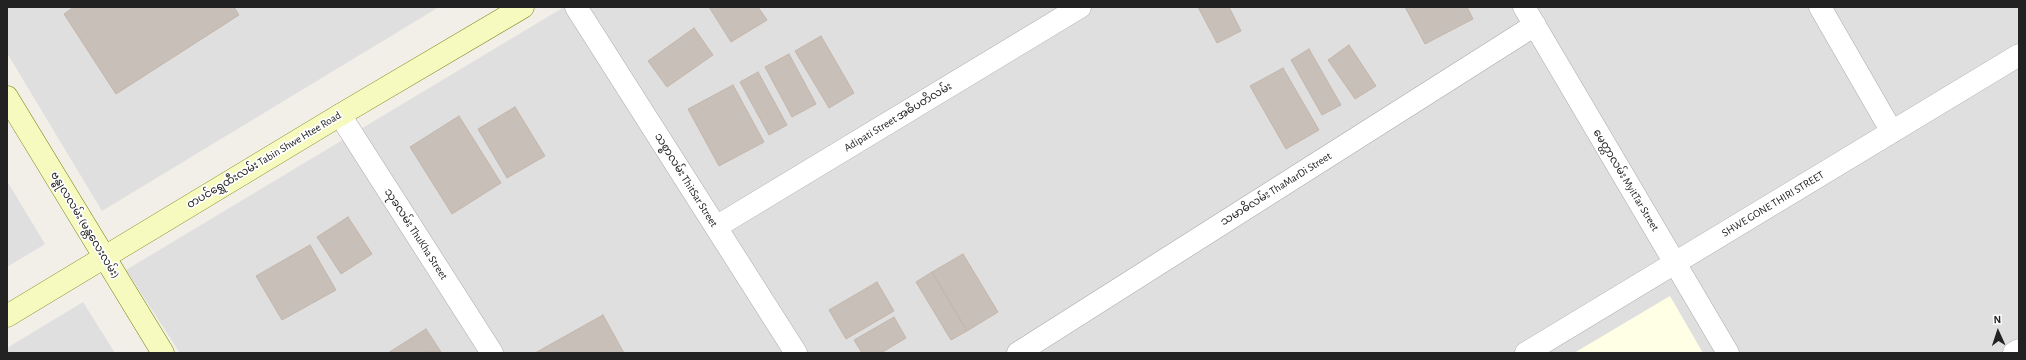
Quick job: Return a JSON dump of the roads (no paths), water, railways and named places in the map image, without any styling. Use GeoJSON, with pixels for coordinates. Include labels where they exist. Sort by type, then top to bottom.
{"type":"FeatureCollection","features":[{"type":"Feature","properties":{"kind":"street","name":"သစ္စာလမ်း ThitSar Street"},"geometry":{"type":"LineString","coordinates":[[576,7],[796,353]]}},
{"type":"Feature","properties":{"kind":"street","name":"Adipati Street အဓိပတိလမ်း"},"geometry":{"type":"LineString","coordinates":[[716,227],[1080,7]]}},
{"type":"Feature","properties":{"kind":"street"},"geometry":{"type":"LineString","coordinates":[[1820,7],[1892,132]]}},
{"type":"Feature","properties":{"kind":"street","name":"တပင်ရွှေထီးလမ်း Tabin Shwe Htee Road"},"geometry":{"type":"LineString","coordinates":[[7,316],[515,9]]}},
{"type":"Feature","properties":{"kind":"street","name":"မေတ္တာလမ်း MyitTar Street"},"geometry":{"type":"LineString","coordinates":[[1529,16],[1728,353]]}},
{"type":"Feature","properties":{"kind":"street","name":"သမာဓိလမ်း ThaMarDi Street"},"geometry":{"type":"LineString","coordinates":[[1018,353],[1529,16]]}},
{"type":"Feature","properties":{"kind":"street","name":"SHWE GONE THIRI STREET"},"geometry":{"type":"LineString","coordinates":[[1526,353],[2019,55]]}},
{"type":"Feature","properties":{"kind":"street","name":"ဗန္ဓုလလမ်း (မန္တလေးလမ်း)"},"geometry":{"type":"LineString","coordinates":[[7,97],[163,353]]}},
{"type":"Feature","properties":{"kind":"street","name":"သုခလမ်း ThuKha Street"},"geometry":{"type":"LineString","coordinates":[[340,115],[492,353]]}},
{"type":"Feature","properties":{"kind":"street"},"geometry":{"type":"LineString","coordinates":[[2014,353],[2019,350]]}}]}
